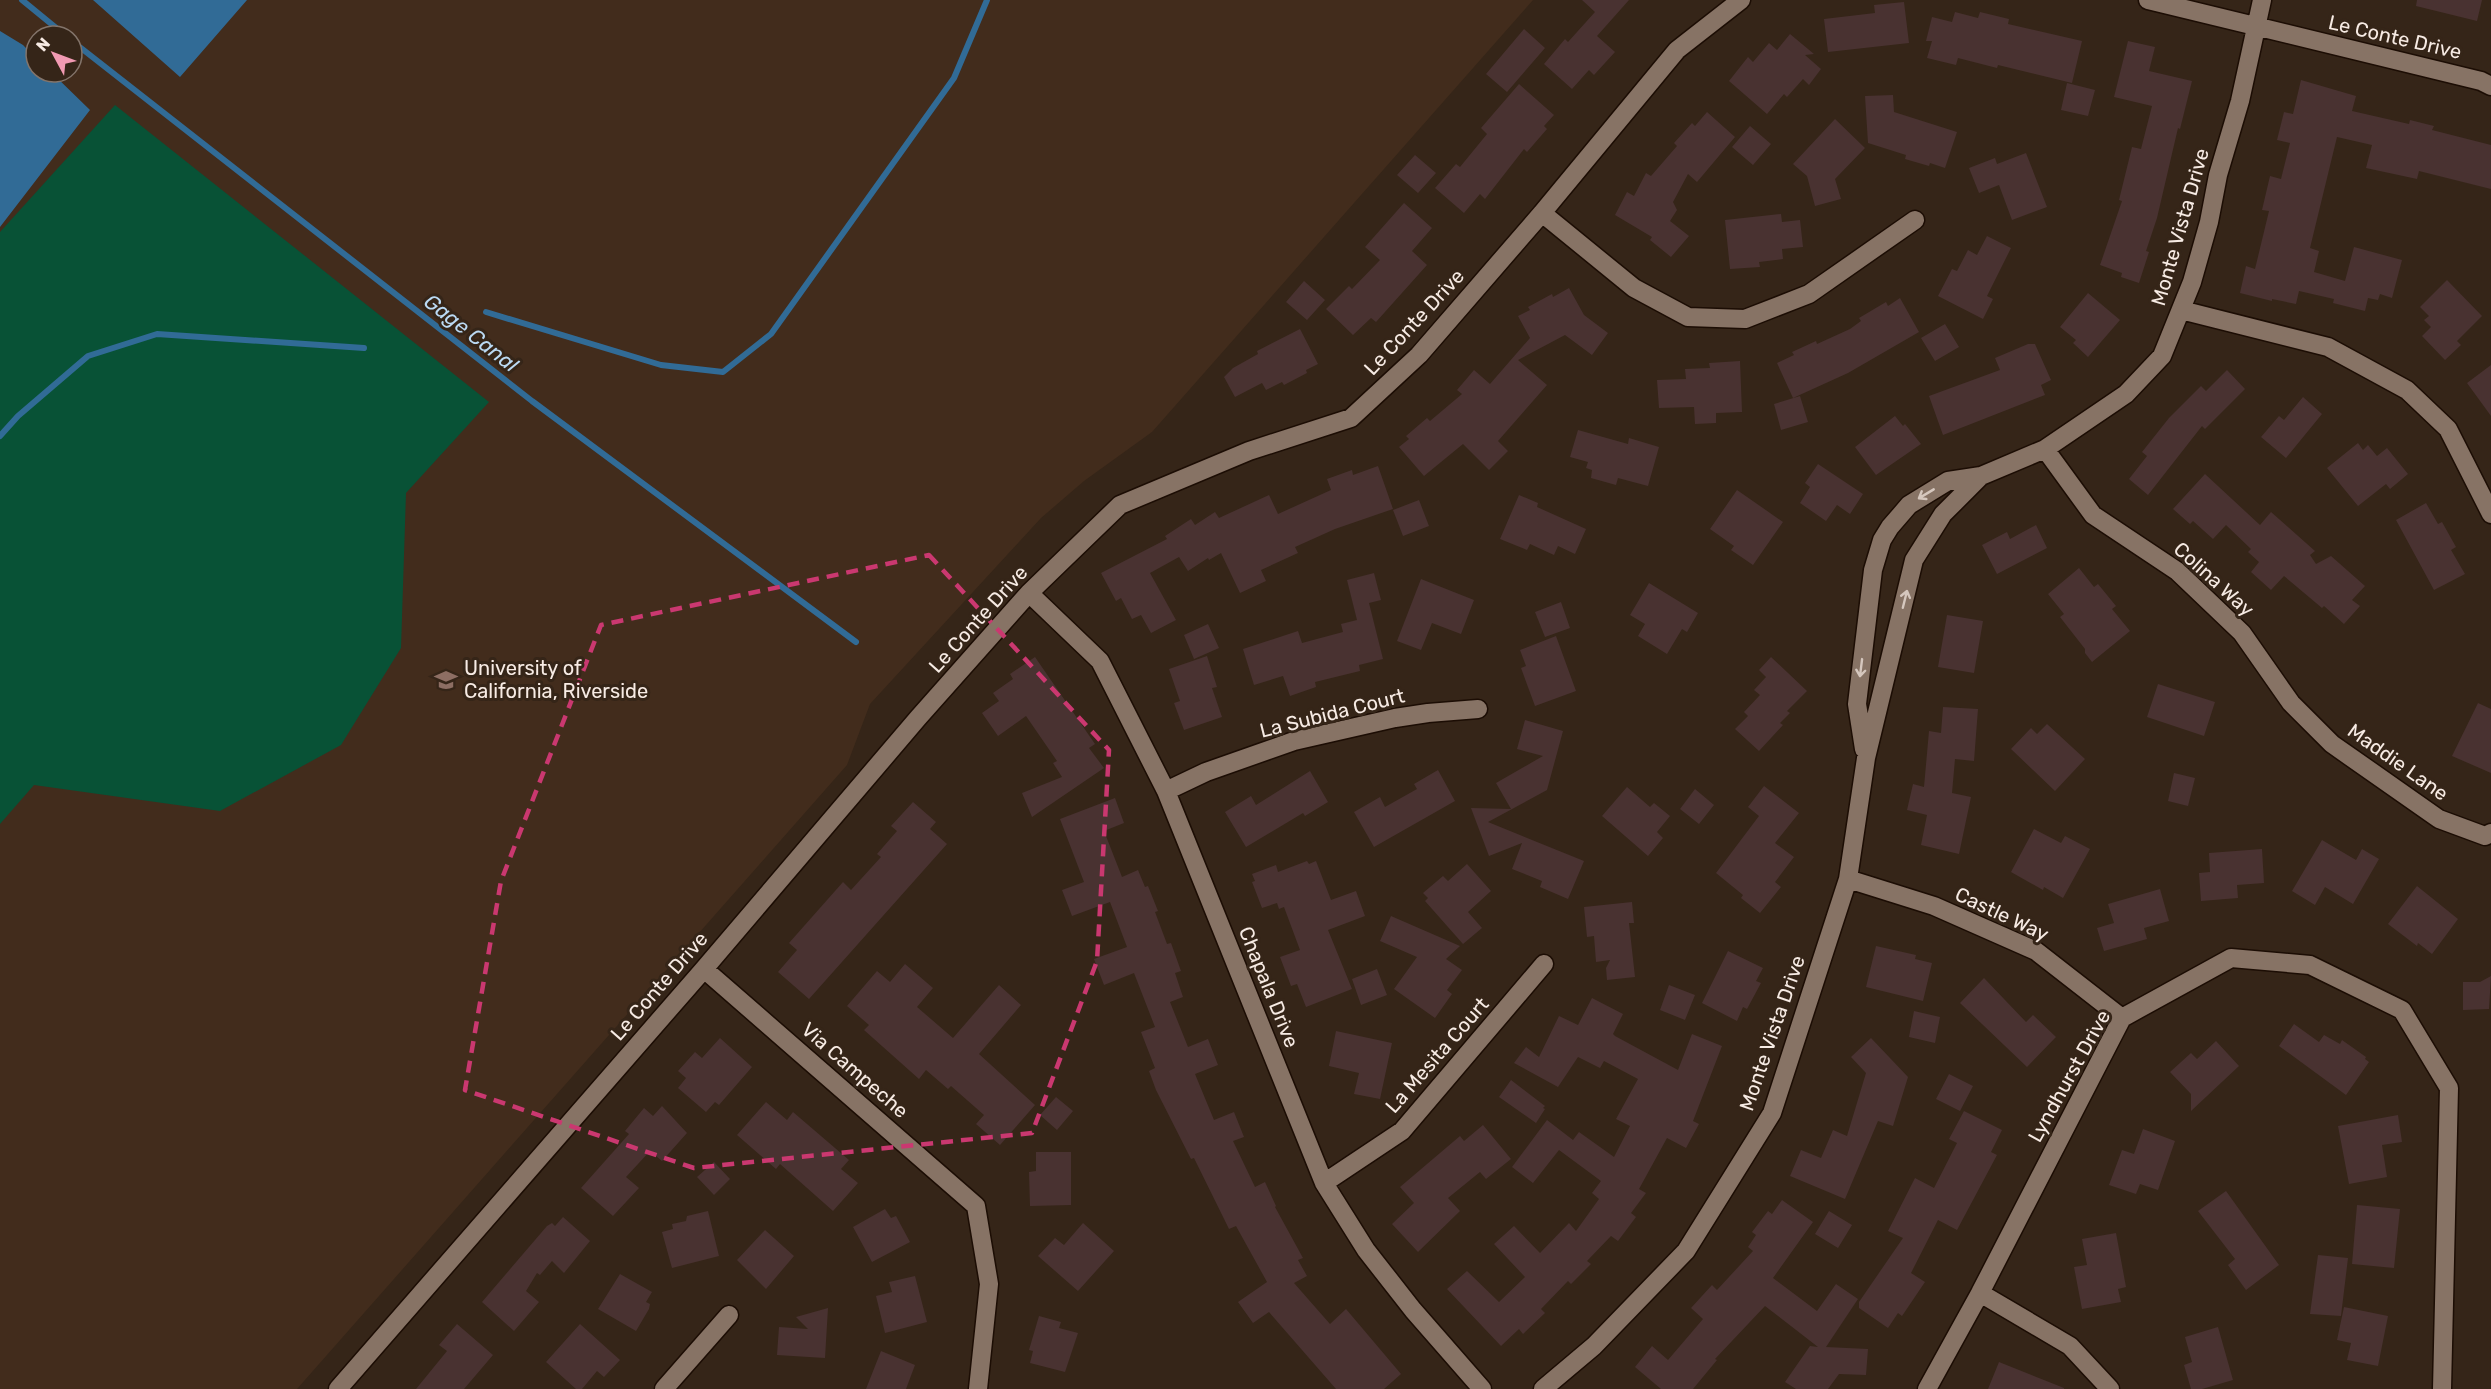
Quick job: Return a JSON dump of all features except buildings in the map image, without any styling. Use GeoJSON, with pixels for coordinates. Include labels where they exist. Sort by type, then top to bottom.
{"type":"FeatureCollection","features":[{"type":"Feature","properties":{"kind":"street","name":"Le Conte Drive"},"geometry":{"type":"LineString","coordinates":[[338,1389],[704,969],[918,718],[1029,593],[1119,505],[1249,451],[1350,418],[1419,355],[1542,213],[1677,50],[1741,0]]}},
{"type":"Feature","properties":{"kind":"street","name":"Le Conte Drive"},"geometry":{"type":"LineString","coordinates":[[2148,0],[2254,28],[2481,81],[2491,86]]}},
{"type":"Feature","properties":{"kind":"street","name":"Monte Vista Drive"},"geometry":{"type":"LineString","coordinates":[[1866,758],[1857,704],[1873,570],[1882,540],[1909,505],[1948,482],[1981,476],[2045,449],[2126,394],[2162,356],[2192,282],[2209,222],[2218,176],[2240,102],[2254,28],[2262,0]]}},
{"type":"Feature","properties":{"kind":"street"},"geometry":{"type":"LineString","coordinates":[[1542,213],[1634,288],[1688,317],[1745,319],[1809,294],[1915,220]]}},
{"type":"Feature","properties":{"kind":"street"},"geometry":{"type":"LineString","coordinates":[[2181,310],[2328,347],[2407,390],[2448,429],[2491,514]]}},
{"type":"Feature","properties":{"kind":"street","name":"Colina Way"},"geometry":{"type":"LineString","coordinates":[[2045,449],[2093,515],[2176,571],[2242,633],[2291,703]]}},
{"type":"Feature","properties":{"kind":"street","name":"Monte Vista Drive"},"geometry":{"type":"LineString","coordinates":[[1544,1389],[1594,1346],[1686,1251],[1772,1113],[1848,879],[1866,758],[1914,560],[1944,514],[1981,476]]}},
{"type":"Feature","properties":{"kind":"street","name":"Chapala Drive"},"geometry":{"type":"LineString","coordinates":[[1029,593],[1100,661],[1166,791],[1324,1183],[1366,1250],[1413,1310],[1482,1389]]}},
{"type":"Feature","properties":{"kind":"street","name":"Maddie Lane"},"geometry":{"type":"LineString","coordinates":[[2291,703],[2332,744],[2439,819],[2485,836],[2491,833]]}},
{"type":"Feature","properties":{"kind":"street","name":"La Subida Court"},"geometry":{"type":"LineString","coordinates":[[1166,791],[1206,772],[1294,741],[1428,712],[1479,708]]}},
{"type":"Feature","properties":{"kind":"street","name":"Castle Way"},"geometry":{"type":"LineString","coordinates":[[1848,879],[1934,906],[2036,951],[2122,1018]]}},
{"type":"Feature","properties":{"kind":"street","name":"Lyndhurst Drive"},"geometry":{"type":"LineString","coordinates":[[1927,1389],[1980,1293],[2122,1018],[2231,958],[2310,965],[2402,1010],[2449,1088],[2442,1389]]}},
{"type":"Feature","properties":{"kind":"street","name":"La Mesita Court"},"geometry":{"type":"LineString","coordinates":[[1324,1183],[1402,1131],[1544,964]]}},
{"type":"Feature","properties":{"kind":"street","name":"Via Campeche"},"geometry":{"type":"LineString","coordinates":[[704,969],[976,1206],[989,1284],[978,1389]]}},
{"type":"Feature","properties":{"kind":"street"},"geometry":{"type":"LineString","coordinates":[[1980,1293],[2070,1346],[2110,1389]]}},
{"type":"Feature","properties":{"kind":"street"},"geometry":{"type":"LineString","coordinates":[[664,1389],[729,1315]]}},
{"type":"Feature","properties":{"kind":"highlighted area"},"geometry":{"type":"Polygon","coordinates":[[[929,555],[1109,750],[1097,961],[1032,1133],[694,1168],[465,1090],[501,881],[601,625],[929,555]]]}},
{"type":"Feature","properties":{"kind":"shaded area","name":"University of California, Riverside"},"geometry":{"type":"Polygon","coordinates":[[[0,0],[1533,0],[1152,432],[1084,481],[1041,518],[870,704],[847,765],[297,1389],[0,1389],[0,0]]]}},
{"type":"Feature","properties":{"kind":"green space"},"geometry":{"type":"Polygon","coordinates":[[[115,105],[489,402],[406,493],[401,648],[341,745],[220,811],[34,785],[0,824],[0,232],[115,105]]]}},
{"type":"Feature","properties":{"kind":"water"},"geometry":{"type":"Polygon","coordinates":[[[93,0],[247,0],[180,77],[93,0]]]}},
{"type":"Feature","properties":{"kind":"water"},"geometry":{"type":"Polygon","coordinates":[[[0,31],[24,46],[24,84],[63,84],[90,110],[0,227],[0,31]]]}},
{"type":"Feature","properties":{"kind":"waterway","name":"Gage Canal"},"geometry":{"type":"LineString","coordinates":[[22,0],[51,24]]}},
{"type":"Feature","properties":{"kind":"waterway"},"geometry":{"type":"LineString","coordinates":[[486,312],[661,365],[723,372],[771,334],[954,78],[987,0]]}},
{"type":"Feature","properties":{"kind":"waterway","name":"Gage Canal"},"geometry":{"type":"LineString","coordinates":[[84,50],[532,401],[856,642]]}},
{"type":"Feature","properties":{"kind":"waterway"},"geometry":{"type":"LineString","coordinates":[[0,436],[18,416],[88,356],[157,334],[364,348]]}},
{"type":"Feature","properties":{"kind":"place","name":"University of California, Riverside"},"geometry":{"type":"Point","coordinates":[446,680]}}]}
